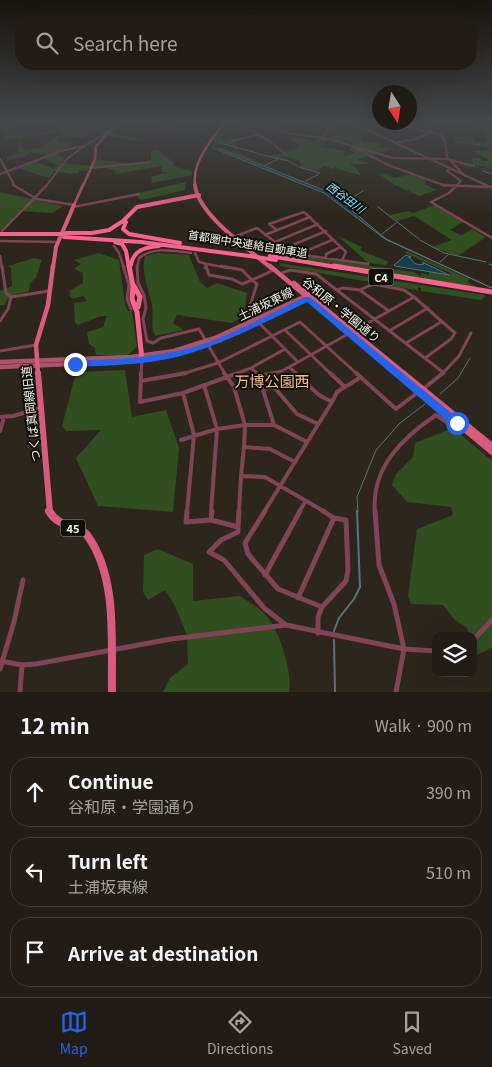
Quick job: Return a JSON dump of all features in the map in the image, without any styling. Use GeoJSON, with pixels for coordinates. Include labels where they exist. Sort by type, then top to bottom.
{"type":"FeatureCollection","features":[{"type":"Feature","properties":{"kind":"highway"},"geometry":{"type":"LineString","coordinates":[[187,244],[134,236],[124,231],[123,225],[138,210],[198,195]]}},
{"type":"Feature","properties":{"kind":"highway"},"geometry":{"type":"LineString","coordinates":[[1,234],[57,237],[109,230],[123,222],[136,207],[162,203]]}},
{"type":"Feature","properties":{"kind":"highway"},"geometry":{"type":"LineString","coordinates":[[1,234],[41,234],[57,237]]}},
{"type":"Feature","properties":{"kind":"highway"},"geometry":{"type":"LineString","coordinates":[[64,236],[112,241],[125,247],[133,286],[132,299],[142,358]]}},
{"type":"Feature","properties":{"kind":"highway","name":"首都圏中央連絡自動車道"},"geometry":{"type":"LineString","coordinates":[[64,236],[187,244],[276,260],[490,293]]}},
{"type":"Feature","properties":{"kind":"highway","name":"首都圏中央連絡自動車道"},"geometry":{"type":"LineString","coordinates":[[64,236],[270,256],[476,289],[490,293]]}},
{"type":"Feature","properties":{"kind":"highway"},"geometry":{"type":"LineString","coordinates":[[134,311],[140,297],[134,286],[131,264],[132,256],[137,252],[149,247],[162,246],[245,254]]}},
{"type":"Feature","properties":{"kind":"main road"},"geometry":{"type":"LineString","coordinates":[[73,206],[96,154]]}},
{"type":"Feature","properties":{"kind":"main road","name":"谷和原・学園通り"},"geometry":{"type":"LineString","coordinates":[[202,154],[197,162],[194,178],[198,195],[211,212],[274,270],[492,446]]}},
{"type":"Feature","properties":{"kind":"main road","name":"つくば真岡線旧道"},"geometry":{"type":"LineString","coordinates":[[73,206],[57,237],[48,305],[36,345],[36,363],[46,457],[49,511],[54,520],[85,532],[101,560],[108,585],[112,692]]}},
{"type":"Feature","properties":{"kind":"main road","name":"谷和原・学園通り"},"geometry":{"type":"LineString","coordinates":[[235,236],[282,273],[307,296]]}},
{"type":"Feature","properties":{"kind":"main road","name":"土浦坂東線"},"geometry":{"type":"LineString","coordinates":[[0,366],[174,355],[207,343],[307,296]]}},
{"type":"Feature","properties":{"kind":"main road","name":"土浦坂東線"},"geometry":{"type":"LineString","coordinates":[[0,362],[36,363]]}},
{"type":"Feature","properties":{"kind":"main road","name":"谷和原・学園通り"},"geometry":{"type":"LineString","coordinates":[[421,390],[492,452]]}},
{"type":"Feature","properties":{"kind":"street"},"geometry":{"type":"LineString","coordinates":[[0,174],[52,154]]}},
{"type":"Feature","properties":{"kind":"street"},"geometry":{"type":"LineString","coordinates":[[1,234],[73,154]]}},
{"type":"Feature","properties":{"kind":"street"},"geometry":{"type":"LineString","coordinates":[[369,154],[388,165],[429,181],[454,187],[488,187]]}},
{"type":"Feature","properties":{"kind":"street"},"geometry":{"type":"LineString","coordinates":[[381,154],[393,158],[451,160],[474,166]]}},
{"type":"Feature","properties":{"kind":"street"},"geometry":{"type":"LineString","coordinates":[[419,154],[492,188]]}},
{"type":"Feature","properties":{"kind":"street"},"geometry":{"type":"LineString","coordinates":[[447,154],[455,168],[465,176]]}},
{"type":"Feature","properties":{"kind":"street"},"geometry":{"type":"LineString","coordinates":[[0,159],[12,185],[35,198],[73,206],[139,194]]}},
{"type":"Feature","properties":{"kind":"street"},"geometry":{"type":"LineString","coordinates":[[91,168],[150,162]]}},
{"type":"Feature","properties":{"kind":"street"},"geometry":{"type":"LineString","coordinates":[[450,169],[447,170],[461,181],[449,193],[431,202],[491,236]]}},
{"type":"Feature","properties":{"kind":"street"},"geometry":{"type":"LineString","coordinates":[[277,230],[268,224],[302,211],[326,231],[332,240],[346,252],[342,260]]}},
{"type":"Feature","properties":{"kind":"street"},"geometry":{"type":"LineString","coordinates":[[265,235],[310,217]]}},
{"type":"Feature","properties":{"kind":"street"},"geometry":{"type":"LineString","coordinates":[[274,242],[318,224]]}},
{"type":"Feature","properties":{"kind":"street"},"geometry":{"type":"LineString","coordinates":[[235,236],[257,228],[289,253],[368,264]]}},
{"type":"Feature","properties":{"kind":"street"},"geometry":{"type":"LineString","coordinates":[[283,249],[326,231]]}},
{"type":"Feature","properties":{"kind":"street"},"geometry":{"type":"LineString","coordinates":[[0,241],[57,237]]}},
{"type":"Feature","properties":{"kind":"street"},"geometry":{"type":"LineString","coordinates":[[305,255],[306,251],[332,240]]}},
{"type":"Feature","properties":{"kind":"street"},"geometry":{"type":"LineString","coordinates":[[114,246],[119,253],[128,285],[129,294],[127,299],[134,311]]}},
{"type":"Feature","properties":{"kind":"street"},"geometry":{"type":"LineString","coordinates":[[326,258],[326,254],[340,247]]}},
{"type":"Feature","properties":{"kind":"street"},"geometry":{"type":"LineString","coordinates":[[286,625],[264,608],[224,560],[209,552],[221,540],[238,532],[245,425],[234,388],[199,328],[161,338],[152,343],[148,342],[144,319],[146,308],[144,295],[140,292],[138,283],[138,264],[141,255],[151,251],[193,253],[199,262],[242,270],[257,284],[248,312],[298,362]]}},
{"type":"Feature","properties":{"kind":"street"},"geometry":{"type":"LineString","coordinates":[[0,256],[6,293],[11,297],[50,290]]}},
{"type":"Feature","properties":{"kind":"street"},"geometry":{"type":"LineString","coordinates":[[133,265],[138,264]]}},
{"type":"Feature","properties":{"kind":"street"},"geometry":{"type":"LineString","coordinates":[[207,264],[205,268],[209,276],[232,279],[242,284],[274,270]]}},
{"type":"Feature","properties":{"kind":"street"},"geometry":{"type":"LineString","coordinates":[[122,267],[127,266]]}},
{"type":"Feature","properties":{"kind":"street"},"geometry":{"type":"LineString","coordinates":[[282,273],[290,270],[316,274],[444,373]]}},
{"type":"Feature","properties":{"kind":"street"},"geometry":{"type":"LineString","coordinates":[[360,290],[373,284],[404,290],[428,308],[455,333],[451,339],[426,358]]}},
{"type":"Feature","properties":{"kind":"street"},"geometry":{"type":"LineString","coordinates":[[337,290],[343,288],[360,290],[388,311]]}},
{"type":"Feature","properties":{"kind":"street"},"geometry":{"type":"LineString","coordinates":[[0,321],[8,309],[11,297]]}},
{"type":"Feature","properties":{"kind":"street"},"geometry":{"type":"LineString","coordinates":[[260,376],[282,371],[290,367],[414,297]]}},
{"type":"Feature","properties":{"kind":"street"},"geometry":{"type":"LineString","coordinates":[[389,331],[428,308]]}},
{"type":"Feature","properties":{"kind":"street"},"geometry":{"type":"LineString","coordinates":[[141,381],[182,374],[218,363],[300,322],[396,409],[444,373],[464,348],[466,337],[470,332]]}},
{"type":"Feature","properties":{"kind":"street"},"geometry":{"type":"LineString","coordinates":[[406,343],[441,322]]}},
{"type":"Feature","properties":{"kind":"street"},"geometry":{"type":"LineString","coordinates":[[285,330],[345,387]]}},
{"type":"Feature","properties":{"kind":"street"},"geometry":{"type":"LineString","coordinates":[[0,351],[36,345]]}},
{"type":"Feature","properties":{"kind":"street"},"geometry":{"type":"LineString","coordinates":[[142,358],[140,402],[182,394],[204,386],[251,368],[285,349]]}},
{"type":"Feature","properties":{"kind":"street"},"geometry":{"type":"LineString","coordinates":[[290,367],[318,395],[332,402]]}},
{"type":"Feature","properties":{"kind":"street"},"geometry":{"type":"LineString","coordinates":[[251,368],[260,376],[274,425]]}},
{"type":"Feature","properties":{"kind":"street"},"geometry":{"type":"LineString","coordinates":[[322,607],[278,589],[248,554],[245,543],[337,392],[361,377]]}},
{"type":"Feature","properties":{"kind":"street"},"geometry":{"type":"LineString","coordinates":[[204,386],[217,429],[211,520]]}},
{"type":"Feature","properties":{"kind":"street"},"geometry":{"type":"LineString","coordinates":[[263,389],[274,387],[297,414],[318,424]]}},
{"type":"Feature","properties":{"kind":"street"},"geometry":{"type":"LineString","coordinates":[[182,394],[194,435],[186,522],[211,520],[238,527]]}},
{"type":"Feature","properties":{"kind":"street"},"geometry":{"type":"LineString","coordinates":[[0,431],[2,417],[40,408]]}},
{"type":"Feature","properties":{"kind":"street"},"geometry":{"type":"LineString","coordinates":[[396,692],[404,649],[394,604],[379,565],[374,502],[376,486],[388,460],[411,432],[436,415],[451,424],[457,423]]}},
{"type":"Feature","properties":{"kind":"street"},"geometry":{"type":"LineString","coordinates":[[181,440],[217,429],[245,425],[274,425],[307,442]]}},
{"type":"Feature","properties":{"kind":"street"},"geometry":{"type":"LineString","coordinates":[[244,447],[270,449],[295,462]]}},
{"type":"Feature","properties":{"kind":"street"},"geometry":{"type":"LineString","coordinates":[[241,476],[265,477],[334,518],[346,520],[348,570],[346,581],[322,607],[318,617],[318,633]]}},
{"type":"Feature","properties":{"kind":"street"},"geometry":{"type":"LineString","coordinates":[[265,575],[305,502]]}},
{"type":"Feature","properties":{"kind":"street"},"geometry":{"type":"LineString","coordinates":[[298,598],[334,518]]}},
{"type":"Feature","properties":{"kind":"street"},"geometry":{"type":"LineString","coordinates":[[0,669],[23,580]]}},
{"type":"Feature","properties":{"kind":"street"},"geometry":{"type":"LineString","coordinates":[[477,636],[492,620]]}},
{"type":"Feature","properties":{"kind":"street"},"geometry":{"type":"LineString","coordinates":[[2,662],[22,665],[111,651],[171,639],[286,625],[404,649],[432,651]]}},
{"type":"Feature","properties":{"kind":"street"},"geometry":{"type":"LineString","coordinates":[[20,692],[22,665]]}},
{"type":"Feature","properties":{"kind":"green space"},"geometry":{"type":"Polygon","coordinates":[[[14,154],[27,154],[24,157],[7,160],[7,157],[14,154]]]}},
{"type":"Feature","properties":{"kind":"green space"},"geometry":{"type":"Polygon","coordinates":[[[44,154],[58,154],[66,158],[61,163],[93,166],[97,159],[129,165],[151,161],[151,154],[163,154],[173,162],[173,166],[191,171],[192,175],[152,183],[151,177],[170,172],[162,172],[161,166],[115,174],[116,171],[100,166],[89,168],[87,171],[79,170],[79,173],[72,174],[54,171],[49,178],[17,168],[35,161],[54,169],[58,166],[44,158],[48,155],[44,154]]]}},
{"type":"Feature","properties":{"kind":"green space"},"geometry":{"type":"Polygon","coordinates":[[[237,154],[241,154],[284,173],[237,154]]]}},
{"type":"Feature","properties":{"kind":"green space"},"geometry":{"type":"Polygon","coordinates":[[[273,154],[286,155],[283,157],[291,162],[271,156],[273,154]]]}},
{"type":"Feature","properties":{"kind":"green space"},"geometry":{"type":"Polygon","coordinates":[[[286,154],[343,154],[346,156],[374,154],[356,160],[367,162],[368,164],[349,164],[356,168],[361,175],[340,170],[333,165],[335,167],[333,169],[324,166],[316,171],[300,166],[303,164],[298,161],[300,160],[285,157],[286,154]]]}},
{"type":"Feature","properties":{"kind":"green space"},"geometry":{"type":"Polygon","coordinates":[[[479,154],[492,154],[492,164],[490,166],[492,169],[484,168],[492,171],[460,165],[460,162],[482,168],[488,167],[473,165],[472,158],[480,158],[482,161],[488,161],[488,159],[479,154]]]}},
{"type":"Feature","properties":{"kind":"green space"},"geometry":{"type":"Polygon","coordinates":[[[385,173],[394,178],[414,174],[427,180],[424,184],[437,190],[419,196],[393,184],[379,174],[385,173]]]}},
{"type":"Feature","properties":{"kind":"green space"},"geometry":{"type":"Polygon","coordinates":[[[186,182],[185,190],[141,200],[134,194],[186,182]]]}},
{"type":"Feature","properties":{"kind":"green space"},"geometry":{"type":"Polygon","coordinates":[[[0,192],[63,206],[52,213],[20,211],[0,231],[0,192]]]}},
{"type":"Feature","properties":{"kind":"green space"},"geometry":{"type":"Polygon","coordinates":[[[435,205],[463,222],[450,230],[461,235],[472,229],[486,237],[458,256],[432,247],[452,240],[414,216],[397,221],[390,215],[409,211],[413,213],[435,205]]]}},
{"type":"Feature","properties":{"kind":"green space"},"geometry":{"type":"Polygon","coordinates":[[[338,236],[362,247],[360,250],[389,262],[385,265],[368,263],[338,236]]]}},
{"type":"Feature","properties":{"kind":"green space"},"geometry":{"type":"Polygon","coordinates":[[[407,251],[470,279],[467,282],[479,288],[271,255],[275,252],[414,272],[421,276],[421,273],[429,275],[429,272],[449,275],[450,273],[405,253],[407,251]]]}},
{"type":"Feature","properties":{"kind":"green space"},"geometry":{"type":"Polygon","coordinates":[[[98,253],[119,260],[125,305],[128,311],[132,311],[137,347],[128,355],[96,355],[95,348],[89,344],[87,332],[103,327],[107,316],[101,316],[78,325],[75,323],[74,303],[87,301],[83,296],[73,299],[70,296],[69,291],[83,283],[83,273],[74,269],[81,264],[74,260],[98,253]]]}},
{"type":"Feature","properties":{"kind":"green space"},"geometry":{"type":"Polygon","coordinates":[[[158,253],[189,255],[200,282],[207,288],[217,283],[247,293],[244,316],[232,323],[177,315],[173,323],[184,330],[155,336],[152,304],[144,263],[145,256],[158,253]]]}},
{"type":"Feature","properties":{"kind":"green space"},"geometry":{"type":"Polygon","coordinates":[[[34,258],[42,260],[36,278],[30,283],[29,291],[11,296],[5,305],[0,305],[0,291],[12,286],[11,268],[8,266],[34,258]]]}},
{"type":"Feature","properties":{"kind":"green space"},"geometry":{"type":"Polygon","coordinates":[[[279,263],[485,295],[485,297],[481,300],[421,291],[421,288],[418,287],[418,291],[280,266],[279,263]]]}},
{"type":"Feature","properties":{"kind":"green space"},"geometry":{"type":"Polygon","coordinates":[[[125,370],[132,417],[166,410],[179,448],[173,512],[98,506],[76,458],[101,430],[66,431],[62,426],[76,372],[125,370]]]}},
{"type":"Feature","properties":{"kind":"green space"},"geometry":{"type":"Polygon","coordinates":[[[453,428],[492,461],[492,648],[477,655],[477,632],[468,632],[467,628],[455,620],[443,605],[411,604],[408,596],[417,529],[453,515],[451,507],[407,502],[392,485],[396,474],[413,457],[415,443],[453,428]]]}},
{"type":"Feature","properties":{"kind":"green space"},"geometry":{"type":"Polygon","coordinates":[[[158,549],[193,564],[193,601],[240,596],[265,615],[273,625],[281,643],[289,675],[289,692],[163,692],[170,678],[188,664],[187,635],[175,606],[165,590],[148,600],[143,592],[144,555],[158,549]]]}},
{"type":"Feature","properties":{"kind":"water"},"geometry":{"type":"Polygon","coordinates":[[[229,154],[234,154],[326,191],[386,239],[492,288],[385,239],[324,193],[229,154]]]}},
{"type":"Feature","properties":{"kind":"water"},"geometry":{"type":"Polygon","coordinates":[[[406,255],[411,257],[409,257],[416,264],[424,264],[422,262],[449,275],[394,265],[406,255]]]}},
{"type":"Feature","properties":{"kind":"waterway"},"geometry":{"type":"LineString","coordinates":[[259,154],[289,161],[297,166]]}},
{"type":"Feature","properties":{"kind":"waterway"},"geometry":{"type":"LineString","coordinates":[[264,166],[278,159]]}},
{"type":"Feature","properties":{"kind":"waterway"},"geometry":{"type":"LineString","coordinates":[[299,167],[320,173]]}},
{"type":"Feature","properties":{"kind":"waterway"},"geometry":{"type":"LineString","coordinates":[[483,171],[492,174]]}},
{"type":"Feature","properties":{"kind":"waterway"},"geometry":{"type":"LineString","coordinates":[[306,181],[319,174]]}},
{"type":"Feature","properties":{"kind":"waterway","name":"西谷田川"},"geometry":{"type":"LineString","coordinates":[[342,204],[363,191]]}},
{"type":"Feature","properties":{"kind":"waterway"},"geometry":{"type":"LineString","coordinates":[[378,207],[419,239]]}},
{"type":"Feature","properties":{"kind":"waterway"},"geometry":{"type":"LineString","coordinates":[[382,234],[396,223]]}},
{"type":"Feature","properties":{"kind":"waterway"},"geometry":{"type":"LineString","coordinates":[[420,240],[444,253],[486,262]]}},
{"type":"Feature","properties":{"kind":"waterway"},"geometry":{"type":"LineString","coordinates":[[440,262],[448,255]]}},
{"type":"Feature","properties":{"kind":"waterway"},"geometry":{"type":"LineString","coordinates":[[440,394],[458,378],[470,358]]}},
{"type":"Feature","properties":{"kind":"waterway"},"geometry":{"type":"LineString","coordinates":[[358,512],[357,497],[376,450],[400,423],[425,404]]}},
{"type":"Feature","properties":{"kind":"waterway"},"geometry":{"type":"LineString","coordinates":[[334,631],[339,618],[354,599],[360,587],[357,511]]}},
{"type":"Feature","properties":{"kind":"waterway"},"geometry":{"type":"LineString","coordinates":[[334,640],[335,692]]}},
{"type":"Feature","properties":{"kind":"district","name":"万博公園西"},"geometry":{"type":"Point","coordinates":[272,380]}},
{"type":"Feature","properties":{"kind":"route"},"geometry":{"type":"LineString","coordinates":[[75,364],[142,360],[174,355],[208,345],[307,298],[457,423]]}}]}
